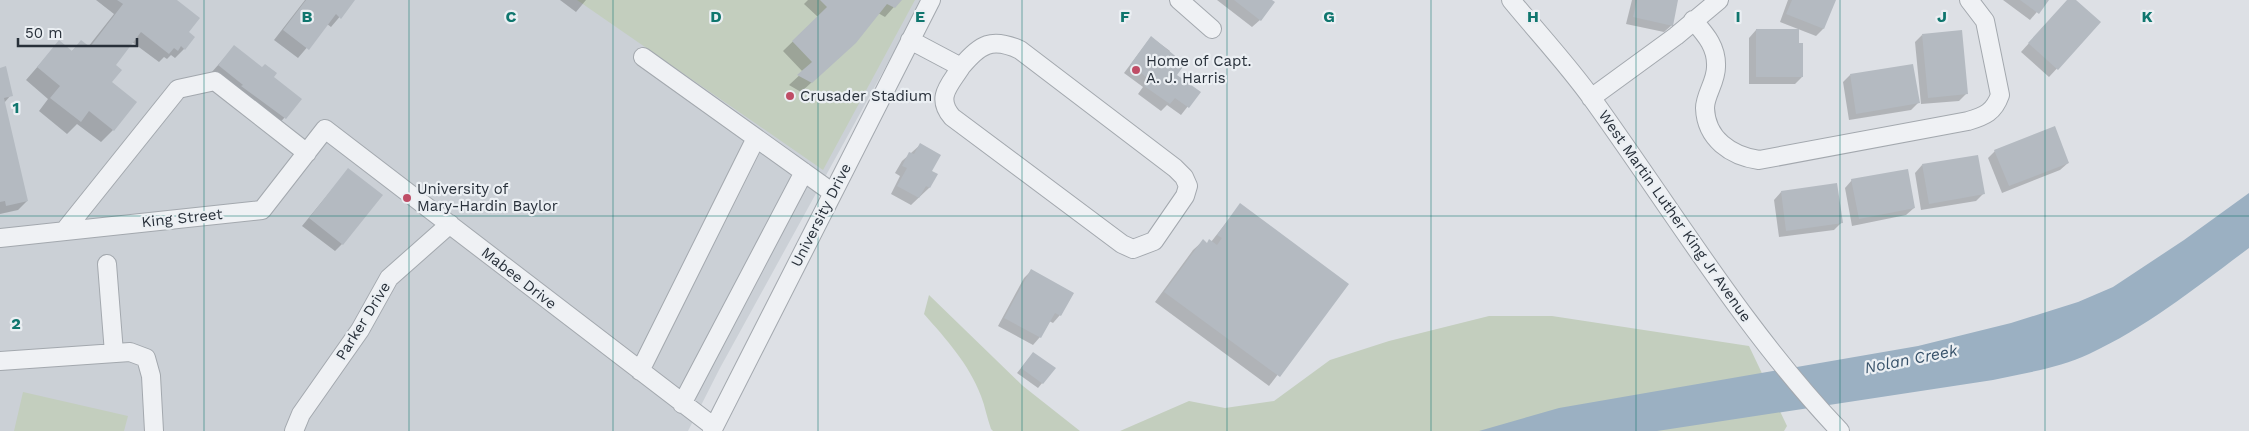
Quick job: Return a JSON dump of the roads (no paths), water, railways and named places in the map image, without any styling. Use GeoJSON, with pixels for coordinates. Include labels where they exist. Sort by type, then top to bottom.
{"type":"FeatureCollection","features":[{"type":"Feature","properties":{"kind":"street","name":"University Drive"},"geometry":{"type":"LineString","coordinates":[[713,429],[931,0]]}},
{"type":"Feature","properties":{"kind":"street"},"geometry":{"type":"LineString","coordinates":[[1179,0],[1212,29]]}},
{"type":"Feature","properties":{"kind":"street","name":"West Martin Luther King Jr Avenue"},"geometry":{"type":"LineString","coordinates":[[1511,0],[1592,98],[1721,282],[1801,387],[1840,431]]}},
{"type":"Feature","properties":{"kind":"street"},"geometry":{"type":"LineString","coordinates":[[1592,98],[1654,53],[1719,0]]}},
{"type":"Feature","properties":{"kind":"street"},"geometry":{"type":"LineString","coordinates":[[1693,20],[1711,40],[1714,53],[1715,79],[1705,107],[1715,136],[1724,148],[1741,157],[1759,160],[1968,121],[1986,115],[1996,106],[2000,95],[1985,21],[1969,0]]}},
{"type":"Feature","properties":{"kind":"street"},"geometry":{"type":"LineString","coordinates":[[910,40],[961,67]]}},
{"type":"Feature","properties":{"kind":"street"},"geometry":{"type":"LineString","coordinates":[[1004,43],[1020,50],[1176,168],[1184,177],[1188,186],[1185,196],[1154,241],[1133,249],[1122,244],[952,117],[944,108],[943,99],[961,67],[975,50],[990,44],[1004,43]]}},
{"type":"Feature","properties":{"kind":"street"},"geometry":{"type":"LineString","coordinates":[[644,57],[833,193]]}},
{"type":"Feature","properties":{"kind":"street"},"geometry":{"type":"LineString","coordinates":[[64,230],[178,89],[215,80],[306,153]]}},
{"type":"Feature","properties":{"kind":"street","name":"King Street"},"geometry":{"type":"LineString","coordinates":[[0,238],[262,210],[325,129]]}},
{"type":"Feature","properties":{"kind":"street","name":"Mabee Drive"},"geometry":{"type":"LineString","coordinates":[[325,129],[713,429]]}},
{"type":"Feature","properties":{"kind":"street"},"geometry":{"type":"LineString","coordinates":[[640,371],[756,138]]}},
{"type":"Feature","properties":{"kind":"street"},"geometry":{"type":"LineString","coordinates":[[682,404],[804,172]]}},
{"type":"Feature","properties":{"kind":"street","name":"Parker Drive"},"geometry":{"type":"LineString","coordinates":[[294,431],[301,414],[360,330],[389,278],[450,224]]}},
{"type":"Feature","properties":{"kind":"street"},"geometry":{"type":"LineString","coordinates":[[107,264],[114,353]]}},
{"type":"Feature","properties":{"kind":"street"},"geometry":{"type":"LineString","coordinates":[[0,361],[130,352],[146,358],[151,376],[154,431]]}},
{"type":"Feature","properties":{"kind":"water","name":"Nolan Creek"},"geometry":{"type":"Polygon","coordinates":[[[2249,193],[2249,248],[2152,319],[2089,354],[2066,363],[1993,380],[1657,431],[1479,431],[1559,408],[1918,346],[2011,323],[2078,302],[2113,287],[2184,240],[2249,193]]]}},
{"type":"Feature","properties":{"kind":"place","name":"Home of Capt. A. J. Harris"},"geometry":{"type":"Point","coordinates":[1136,70]}},
{"type":"Feature","properties":{"kind":"place","name":"Crusader Stadium"},"geometry":{"type":"Point","coordinates":[790,96]}},
{"type":"Feature","properties":{"kind":"place","name":"University of Mary-Hardin Baylor"},"geometry":{"type":"Point","coordinates":[407,198]}}]}
